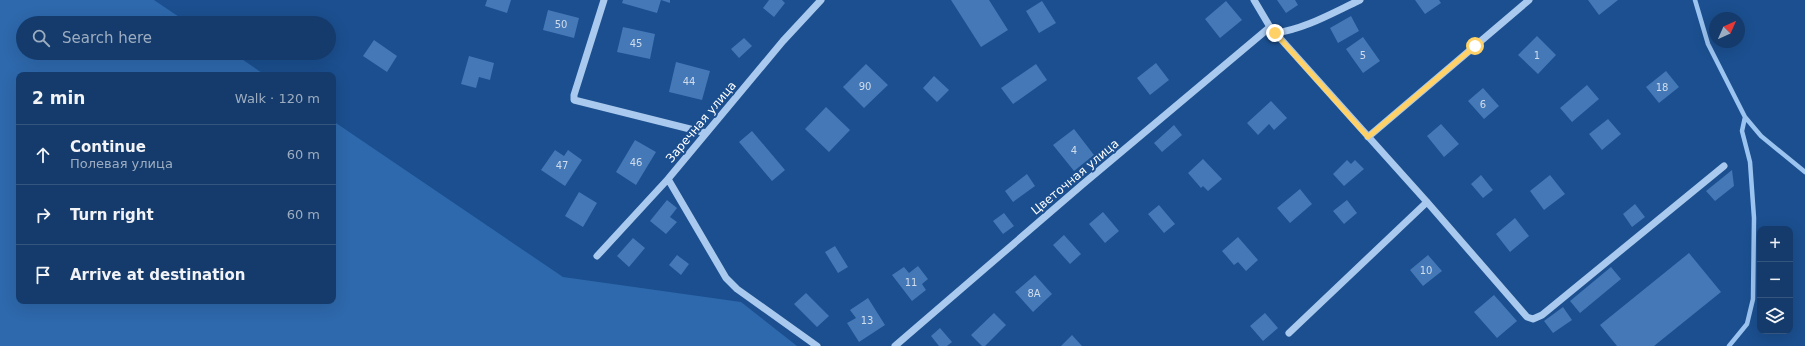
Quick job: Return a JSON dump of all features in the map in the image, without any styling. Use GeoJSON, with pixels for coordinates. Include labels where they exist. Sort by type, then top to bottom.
{"type":"FeatureCollection","features":[{"type":"Feature","properties":{"kind":"street"},"geometry":{"type":"LineString","coordinates":[[604,0],[574,95],[574,100],[706,133]]}},
{"type":"Feature","properties":{"kind":"street","name":"Заречная улица"},"geometry":{"type":"LineString","coordinates":[[597,256],[668,179],[783,41],[821,0]]}},
{"type":"Feature","properties":{"kind":"street"},"geometry":{"type":"LineString","coordinates":[[1254,0],[1272,30],[1427,202],[1527,317],[1533,319],[1542,315],[1724,166]]}},
{"type":"Feature","properties":{"kind":"street"},"geometry":{"type":"LineString","coordinates":[[1272,30],[1286,31],[1308,24],[1360,0]]}},
{"type":"Feature","properties":{"kind":"street"},"geometry":{"type":"LineString","coordinates":[[1368,137],[1529,0]]}},
{"type":"Feature","properties":{"kind":"street","name":"Цветочная улица"},"geometry":{"type":"LineString","coordinates":[[896,346],[1083,184],[1272,30]]}},
{"type":"Feature","properties":{"kind":"street"},"geometry":{"type":"LineString","coordinates":[[668,179],[726,278],[737,290],[817,346]]}},
{"type":"Feature","properties":{"kind":"street"},"geometry":{"type":"LineString","coordinates":[[1289,332],[1427,202]]}},
{"type":"Feature","properties":{"kind":"shaded area"},"geometry":{"type":"Polygon","coordinates":[[[0,0],[154,0],[178,16],[16,16],[16,60],[243,60],[261,72],[16,72],[16,304],[336,304],[336,123],[563,277],[741,302],[797,346],[0,346],[0,0]]]}},
{"type":"Feature","properties":{"kind":"building"},"geometry":{"type":"Polygon","coordinates":[[[487,0],[511,0],[507,13],[485,6],[487,0]]]}},
{"type":"Feature","properties":{"kind":"building"},"geometry":{"type":"Polygon","coordinates":[[[623,0],[661,0],[657,13],[622,3],[623,0]]]}},
{"type":"Feature","properties":{"kind":"building"},"geometry":{"type":"Polygon","coordinates":[[[661,0],[670,0],[670,3],[661,0]]]}},
{"type":"Feature","properties":{"kind":"building"},"geometry":{"type":"Polygon","coordinates":[[[769,0],[782,0],[785,3],[774,17],[763,8],[769,0]]]}},
{"type":"Feature","properties":{"kind":"building"},"geometry":{"type":"Polygon","coordinates":[[[951,0],[989,0],[1008,30],[981,47],[951,0]]]}},
{"type":"Feature","properties":{"kind":"building"},"geometry":{"type":"Polygon","coordinates":[[[1277,0],[1295,0],[1298,5],[1286,13],[1277,0]]]}},
{"type":"Feature","properties":{"kind":"building"},"geometry":{"type":"Polygon","coordinates":[[[1415,0],[1439,0],[1441,3],[1425,14],[1415,0]]]}},
{"type":"Feature","properties":{"kind":"building"},"geometry":{"type":"Polygon","coordinates":[[[1588,0],[1618,0],[1599,15],[1588,0]]]}},
{"type":"Feature","properties":{"kind":"building"},"geometry":{"type":"Polygon","coordinates":[[[1042,1],[1056,23],[1039,33],[1026,11],[1042,1]]]}},
{"type":"Feature","properties":{"kind":"building"},"geometry":{"type":"Polygon","coordinates":[[[1226,1],[1242,20],[1220,38],[1205,19],[1226,1]]]}},
{"type":"Feature","properties":{"kind":"building"},"geometry":{"type":"Polygon","coordinates":[[[548,10],[579,18],[574,38],[543,30],[548,10]]]}},
{"type":"Feature","properties":{"kind":"building"},"geometry":{"type":"Polygon","coordinates":[[[1351,16],[1359,31],[1338,43],[1330,28],[1351,16]]]}},
{"type":"Feature","properties":{"kind":"building"},"geometry":{"type":"Polygon","coordinates":[[[623,27],[655,34],[650,59],[617,52],[623,27]]]}},
{"type":"Feature","properties":{"kind":"building"},"geometry":{"type":"Polygon","coordinates":[[[1537,36],[1556,55],[1538,74],[1518,55],[1537,36]]]}},
{"type":"Feature","properties":{"kind":"building"},"geometry":{"type":"Polygon","coordinates":[[[1363,37],[1380,61],[1363,73],[1346,49],[1363,37]]]}},
{"type":"Feature","properties":{"kind":"building"},"geometry":{"type":"Polygon","coordinates":[[[744,38],[752,46],[739,58],[731,49],[744,38]]]}},
{"type":"Feature","properties":{"kind":"building"},"geometry":{"type":"Polygon","coordinates":[[[374,40],[397,56],[387,72],[363,56],[374,40]]]}},
{"type":"Feature","properties":{"kind":"building"},"geometry":{"type":"Polygon","coordinates":[[[469,56],[494,63],[490,80],[479,77],[476,88],[461,84],[469,56]]]}},
{"type":"Feature","properties":{"kind":"building"},"geometry":{"type":"Polygon","coordinates":[[[676,62],[710,71],[702,100],[669,92],[676,62]]]}},
{"type":"Feature","properties":{"kind":"building"},"geometry":{"type":"Polygon","coordinates":[[[1156,63],[1169,80],[1150,95],[1137,78],[1156,63]]]}},
{"type":"Feature","properties":{"kind":"building"},"geometry":{"type":"Polygon","coordinates":[[[866,64],[888,85],[864,108],[843,87],[866,64]]]}},
{"type":"Feature","properties":{"kind":"building"},"geometry":{"type":"Polygon","coordinates":[[[1036,64],[1047,80],[1013,104],[1001,88],[1036,64]]]}},
{"type":"Feature","properties":{"kind":"building"},"geometry":{"type":"Polygon","coordinates":[[[1666,71],[1679,87],[1659,103],[1646,87],[1666,71]]]}},
{"type":"Feature","properties":{"kind":"building"},"geometry":{"type":"Polygon","coordinates":[[[934,76],[949,90],[937,102],[923,88],[934,76]]]}},
{"type":"Feature","properties":{"kind":"building"},"geometry":{"type":"Polygon","coordinates":[[[1587,85],[1599,99],[1572,122],[1560,108],[1587,85]]]}},
{"type":"Feature","properties":{"kind":"building"},"geometry":{"type":"Polygon","coordinates":[[[1483,88],[1499,106],[1484,119],[1468,101],[1483,88]]]}},
{"type":"Feature","properties":{"kind":"building"},"geometry":{"type":"Polygon","coordinates":[[[1271,101],[1287,118],[1274,130],[1269,124],[1258,135],[1247,123],[1271,101]]]}},
{"type":"Feature","properties":{"kind":"building"},"geometry":{"type":"Polygon","coordinates":[[[826,107],[850,130],[829,152],[805,129],[826,107]]]}},
{"type":"Feature","properties":{"kind":"building"},"geometry":{"type":"Polygon","coordinates":[[[1608,119],[1621,134],[1602,150],[1589,134],[1608,119]]]}},
{"type":"Feature","properties":{"kind":"building"},"geometry":{"type":"Polygon","coordinates":[[[1441,124],[1459,144],[1444,157],[1427,136],[1441,124]]]}},
{"type":"Feature","properties":{"kind":"building"},"geometry":{"type":"Polygon","coordinates":[[[1174,125],[1182,135],[1162,152],[1154,143],[1174,125]]]}},
{"type":"Feature","properties":{"kind":"building"},"geometry":{"type":"Polygon","coordinates":[[[1074,129],[1094,155],[1074,171],[1053,145],[1074,129]]]}},
{"type":"Feature","properties":{"kind":"building"},"geometry":{"type":"Polygon","coordinates":[[[752,131],[785,170],[772,181],[739,142],[752,131]]]}},
{"type":"Feature","properties":{"kind":"building"},"geometry":{"type":"Polygon","coordinates":[[[635,140],[656,152],[636,185],[616,172],[635,140]]]}},
{"type":"Feature","properties":{"kind":"building"},"geometry":{"type":"Polygon","coordinates":[[[555,150],[564,156],[568,150],[582,160],[565,186],[541,170],[555,150]]]}},
{"type":"Feature","properties":{"kind":"building"},"geometry":{"type":"Polygon","coordinates":[[[1203,159],[1222,179],[1208,191],[1203,186],[1201,188],[1188,173],[1203,159]]]}},
{"type":"Feature","properties":{"kind":"building"},"geometry":{"type":"Polygon","coordinates":[[[1347,160],[1351,164],[1355,160],[1364,169],[1344,186],[1333,174],[1347,160]]]}},
{"type":"Feature","properties":{"kind":"building"},"geometry":{"type":"Polygon","coordinates":[[[1732,170],[1734,186],[1715,201],[1706,191],[1732,170]]]}},
{"type":"Feature","properties":{"kind":"building"},"geometry":{"type":"Polygon","coordinates":[[[1027,174],[1035,186],[1013,202],[1005,191],[1027,174]]]}},
{"type":"Feature","properties":{"kind":"building"},"geometry":{"type":"Polygon","coordinates":[[[1481,175],[1493,190],[1483,198],[1471,184],[1481,175]]]}},
{"type":"Feature","properties":{"kind":"building"},"geometry":{"type":"Polygon","coordinates":[[[1550,175],[1565,194],[1544,210],[1530,191],[1550,175]]]}},
{"type":"Feature","properties":{"kind":"building"},"geometry":{"type":"Polygon","coordinates":[[[1300,189],[1312,204],[1290,223],[1277,208],[1300,189]]]}},
{"type":"Feature","properties":{"kind":"building"},"geometry":{"type":"Polygon","coordinates":[[[579,192],[597,203],[583,227],[565,216],[579,192]]]}},
{"type":"Feature","properties":{"kind":"building"},"geometry":{"type":"Polygon","coordinates":[[[667,200],[677,208],[670,217],[677,222],[666,234],[650,221],[667,200]]]}},
{"type":"Feature","properties":{"kind":"building"},"geometry":{"type":"Polygon","coordinates":[[[1347,200],[1357,213],[1344,224],[1333,211],[1347,200]]]}},
{"type":"Feature","properties":{"kind":"building"},"geometry":{"type":"Polygon","coordinates":[[[1635,204],[1645,217],[1632,227],[1623,214],[1635,204]]]}},
{"type":"Feature","properties":{"kind":"building"},"geometry":{"type":"Polygon","coordinates":[[[1159,205],[1175,224],[1164,233],[1148,214],[1159,205]]]}},
{"type":"Feature","properties":{"kind":"building"},"geometry":{"type":"Polygon","coordinates":[[[1103,212],[1119,231],[1105,243],[1089,224],[1103,212]]]}},
{"type":"Feature","properties":{"kind":"building"},"geometry":{"type":"Polygon","coordinates":[[[1004,213],[1014,226],[1003,234],[993,221],[1004,213]]]}},
{"type":"Feature","properties":{"kind":"building"},"geometry":{"type":"Polygon","coordinates":[[[1515,218],[1529,236],[1510,252],[1496,234],[1515,218]]]}},
{"type":"Feature","properties":{"kind":"building"},"geometry":{"type":"Polygon","coordinates":[[[1064,235],[1081,254],[1070,264],[1053,245],[1064,235]]]}},
{"type":"Feature","properties":{"kind":"building"},"geometry":{"type":"Polygon","coordinates":[[[1238,237],[1258,260],[1246,271],[1238,262],[1234,265],[1222,251],[1238,237]]]}},
{"type":"Feature","properties":{"kind":"building"},"geometry":{"type":"Polygon","coordinates":[[[633,238],[645,248],[629,267],[617,256],[633,238]]]}},
{"type":"Feature","properties":{"kind":"building"},"geometry":{"type":"Polygon","coordinates":[[[835,246],[848,267],[838,273],[825,252],[835,246]]]}},
{"type":"Feature","properties":{"kind":"building"},"geometry":{"type":"Polygon","coordinates":[[[1689,253],[1721,292],[1654,346],[1617,346],[1600,325],[1689,253]]]}},
{"type":"Feature","properties":{"kind":"building"},"geometry":{"type":"Polygon","coordinates":[[[677,255],[689,264],[681,275],[669,265],[677,255]]]}},
{"type":"Feature","properties":{"kind":"building"},"geometry":{"type":"Polygon","coordinates":[[[1428,255],[1442,271],[1423,286],[1410,270],[1428,255]]]}},
{"type":"Feature","properties":{"kind":"building"},"geometry":{"type":"Polygon","coordinates":[[[918,266],[928,279],[922,284],[926,290],[912,301],[892,275],[904,267],[909,273],[918,266]]]}},
{"type":"Feature","properties":{"kind":"building"},"geometry":{"type":"Polygon","coordinates":[[[1611,267],[1621,279],[1580,313],[1570,301],[1611,267]]]}},
{"type":"Feature","properties":{"kind":"building"},"geometry":{"type":"Polygon","coordinates":[[[1035,275],[1052,294],[1033,312],[1015,292],[1035,275]]]}},
{"type":"Feature","properties":{"kind":"building"},"geometry":{"type":"Polygon","coordinates":[[[806,293],[829,316],[817,327],[794,304],[806,293]]]}},
{"type":"Feature","properties":{"kind":"building"},"geometry":{"type":"Polygon","coordinates":[[[1494,295],[1517,321],[1497,338],[1474,312],[1494,295]]]}},
{"type":"Feature","properties":{"kind":"building"},"geometry":{"type":"Polygon","coordinates":[[[868,298],[885,325],[859,342],[847,323],[856,318],[850,310],[868,298]]]}},
{"type":"Feature","properties":{"kind":"building"},"geometry":{"type":"Polygon","coordinates":[[[1563,307],[1572,320],[1553,333],[1544,321],[1563,307]]]}},
{"type":"Feature","properties":{"kind":"building"},"geometry":{"type":"Polygon","coordinates":[[[994,313],[1006,325],[985,346],[982,346],[971,335],[994,313]]]}},
{"type":"Feature","properties":{"kind":"building"},"geometry":{"type":"Polygon","coordinates":[[[1265,313],[1278,328],[1263,341],[1250,326],[1265,313]]]}},
{"type":"Feature","properties":{"kind":"building"},"geometry":{"type":"Polygon","coordinates":[[[940,328],[952,342],[947,346],[939,346],[931,336],[940,328]]]}},
{"type":"Feature","properties":{"kind":"building"},"geometry":{"type":"Polygon","coordinates":[[[1072,335],[1082,346],[1061,346],[1072,335]]]}},
{"type":"Feature","properties":{"kind":"waterway"},"geometry":{"type":"LineString","coordinates":[[1695,0],[1708,44],[1745,117],[1761,136],[1805,172]]}},
{"type":"Feature","properties":{"kind":"waterway"},"geometry":{"type":"LineString","coordinates":[[1729,346],[1747,324],[1753,299],[1754,218],[1750,162],[1742,131],[1745,117]]}},
{"type":"Feature","properties":{"kind":"route"},"geometry":{"type":"LineString","coordinates":[[1275,33],[1368,137],[1475,46]]}}]}
